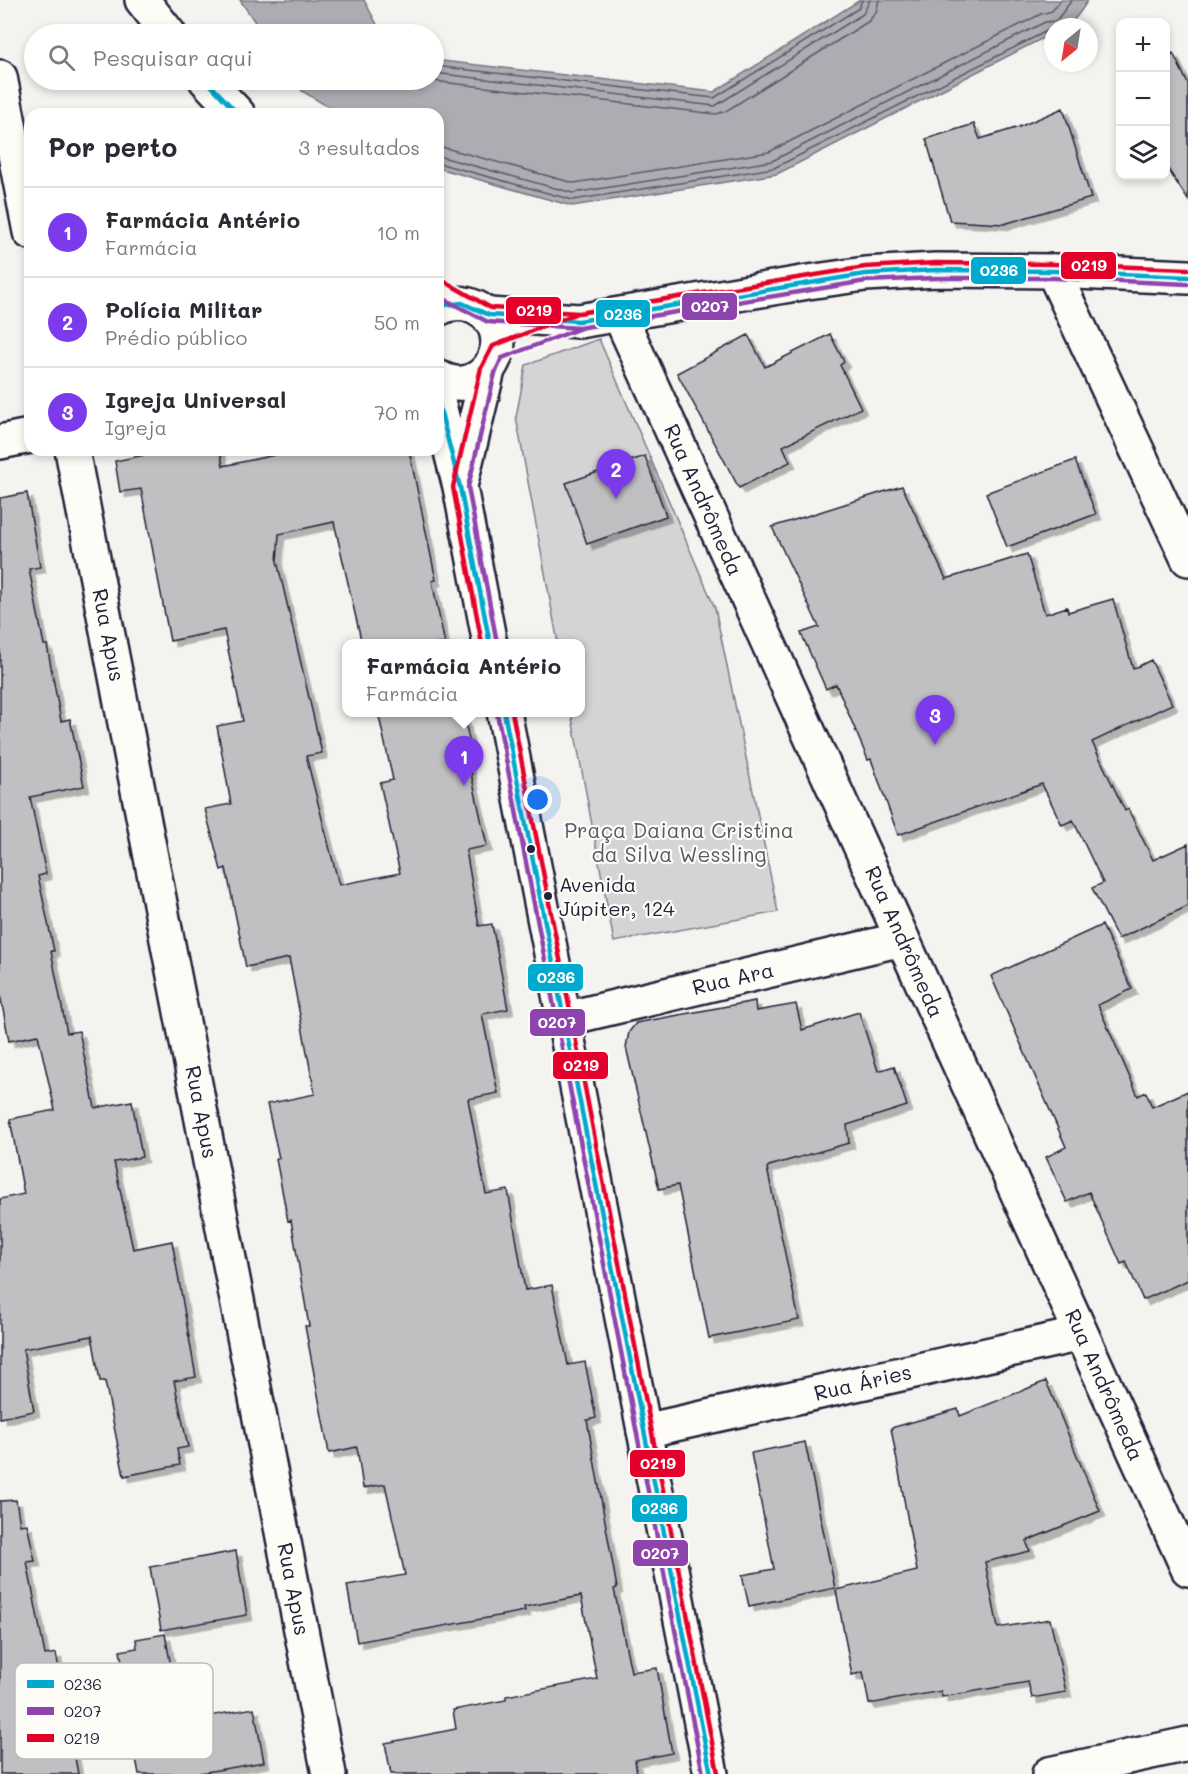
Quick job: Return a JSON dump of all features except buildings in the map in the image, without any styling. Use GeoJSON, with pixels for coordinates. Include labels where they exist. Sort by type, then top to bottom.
{"type":"FeatureCollection","features":[{"type":"Feature","properties":{"kind":"street"},"geometry":{"type":"LineString","coordinates":[[142,0],[162,24]]}},
{"type":"Feature","properties":{"kind":"street"},"geometry":{"type":"LineString","coordinates":[[0,77],[24,201]]}},
{"type":"Feature","properties":{"kind":"street"},"geometry":{"type":"LineString","coordinates":[[215,90],[232,108]]}},
{"type":"Feature","properties":{"kind":"street"},"geometry":{"type":"LineString","coordinates":[[457,304],[579,321],[865,274],[936,270],[1053,271],[1188,277]]}},
{"type":"Feature","properties":{"kind":"street"},"geometry":{"type":"LineString","coordinates":[[1053,271],[1188,559]]}},
{"type":"Feature","properties":{"kind":"street"},"geometry":{"type":"LineString","coordinates":[[457,304],[497,334],[493,361],[460,487]]}},
{"type":"Feature","properties":{"kind":"street","name":"Rua Andrômeda"},"geometry":{"type":"LineString","coordinates":[[620,316],[1188,1569]]}},
{"type":"Feature","properties":{"kind":"street"},"geometry":{"type":"LineString","coordinates":[[444,378],[459,383],[475,380],[493,361],[579,321]]}},
{"type":"Feature","properties":{"kind":"street"},"geometry":{"type":"LineString","coordinates":[[444,424],[460,487],[489,639]]}},
{"type":"Feature","properties":{"kind":"street"},"geometry":{"type":"LineString","coordinates":[[0,442],[24,436]]}},
{"type":"Feature","properties":{"kind":"street","name":"Rua Apus"},"geometry":{"type":"LineString","coordinates":[[73,456],[329,1774]]}},
{"type":"Feature","properties":{"kind":"street"},"geometry":{"type":"LineString","coordinates":[[505,717],[711,1774]]}},
{"type":"Feature","properties":{"kind":"street","name":"Rua Ara"},"geometry":{"type":"LineString","coordinates":[[564,1019],[902,939]]}},
{"type":"Feature","properties":{"kind":"street","name":"Rua Áries"},"geometry":{"type":"LineString","coordinates":[[644,1431],[1082,1334]]}},
{"type":"Feature","properties":{"kind":"street"},"geometry":{"type":"LineString","coordinates":[[1049,1774],[1188,1744]]}},
{"type":"Feature","properties":{"kind":"green space","name":"Praça Daiana Cristina da Silva Wessling"},"geometry":{"type":"Polygon","coordinates":[[[599,339],[715,608],[778,912],[614,942],[572,717],[585,717],[585,639],[557,639],[516,417],[526,365],[599,339]]]}},
{"type":"Feature","properties":{"kind":"water"},"geometry":{"type":"Polygon","coordinates":[[[240,0],[364,0],[377,24],[256,24],[240,0]]]}},
{"type":"Feature","properties":{"kind":"water"},"geometry":{"type":"Polygon","coordinates":[[[860,0],[1088,0],[1075,18],[1044,18],[1044,38],[777,174],[572,206],[444,170],[444,108],[330,108],[301,90],[444,90],[444,61],[714,92],[860,0]]]}},
{"type":"Feature","properties":{"kind":"transit line","name":"0236"},"geometry":{"type":"LineString","coordinates":[[215,90],[232,108]]}},
{"type":"Feature","properties":{"kind":"transit line","name":"0219"},"geometry":{"type":"LineString","coordinates":[[444,281],[491,308],[579,313],[865,267],[936,263],[1188,269]]}},
{"type":"Feature","properties":{"kind":"transit line","name":"0236"},"geometry":{"type":"LineString","coordinates":[[444,306],[462,303],[489,315],[579,321],[865,274],[936,270],[1053,271],[1188,277]]}},
{"type":"Feature","properties":{"kind":"transit line","name":"0207"},"geometry":{"type":"LineString","coordinates":[[444,299],[488,322],[579,328],[866,281],[936,278],[1053,278],[1188,284]]}},
{"type":"Feature","properties":{"kind":"transit line","name":"0219"},"geometry":{"type":"LineString","coordinates":[[481,639],[453,487],[481,368],[493,346],[575,314]]}},
{"type":"Feature","properties":{"kind":"transit line","name":"0207"},"geometry":{"type":"LineString","coordinates":[[496,639],[468,487],[495,373],[502,358],[581,328]]}},
{"type":"Feature","properties":{"kind":"transit line","name":"0236"},"geometry":{"type":"LineString","coordinates":[[444,424],[460,487],[489,639]]}},
{"type":"Feature","properties":{"kind":"transit line","name":"0207"},"geometry":{"type":"LineString","coordinates":[[498,717],[703,1774]]}},
{"type":"Feature","properties":{"kind":"transit line","name":"0236"},"geometry":{"type":"LineString","coordinates":[[505,717],[711,1774]]}},
{"type":"Feature","properties":{"kind":"transit line","name":"0219"},"geometry":{"type":"LineString","coordinates":[[513,717],[718,1773]]}},
{"type":"Feature","properties":{"kind":"place","name":"Polícia Militar"},"geometry":{"type":"Point","coordinates":[616,499]}},
{"type":"Feature","properties":{"kind":"place","name":"Igreja Universal"},"geometry":{"type":"Point","coordinates":[935,745]}},
{"type":"Feature","properties":{"kind":"place","name":"Farmácia Antério"},"geometry":{"type":"Point","coordinates":[464,786]}},
{"type":"Feature","properties":{"kind":"place","name":"Avenida Júpiter, 124"},"geometry":{"type":"Point","coordinates":[548,896]}}]}
